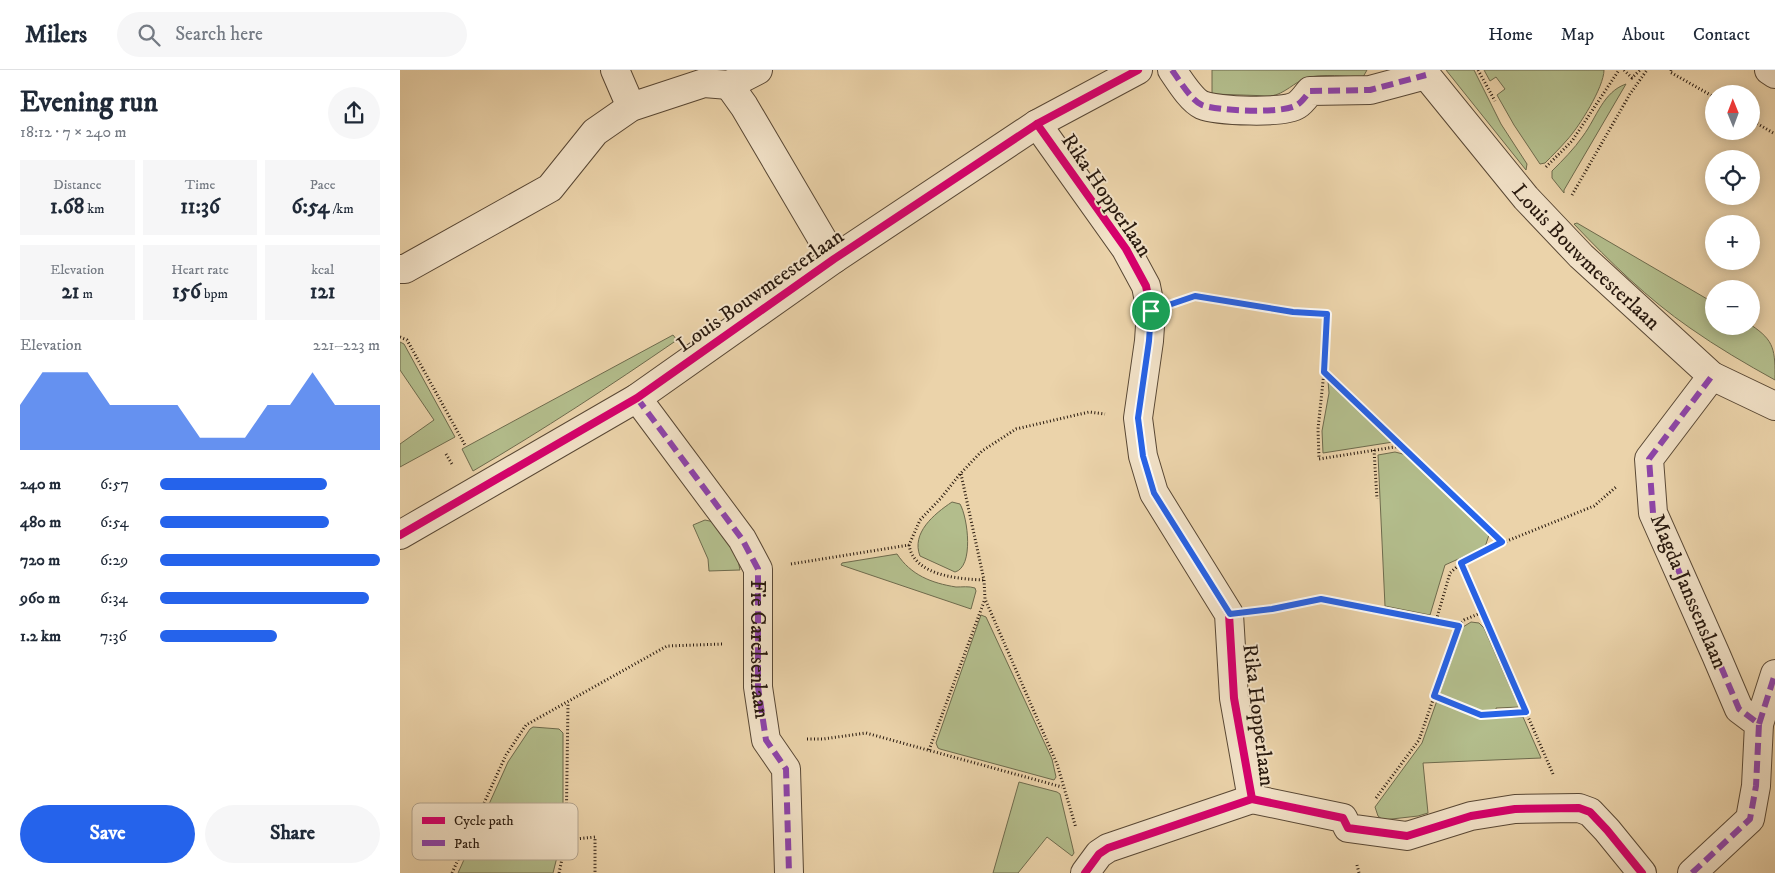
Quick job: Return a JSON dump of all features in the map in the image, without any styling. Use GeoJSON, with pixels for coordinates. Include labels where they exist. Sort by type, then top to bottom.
{"type":"FeatureCollection","features":[{"type":"Feature","properties":{"kind":"street"},"geometry":{"type":"LineString","coordinates":[[615,70],[631,107]]}},
{"type":"Feature","properties":{"kind":"street"},"geometry":{"type":"LineString","coordinates":[[400,269],[405,269],[550,188],[595,132],[631,107],[704,83],[729,85],[758,70]]}},
{"type":"Feature","properties":{"kind":"street","name":"Louis Bouwmeesterlaan"},"geometry":{"type":"LineString","coordinates":[[400,535],[637,398],[834,259],[1037,124],[1138,70]]}},
{"type":"Feature","properties":{"kind":"street","name":"Louis Bouwmeesterlaan"},"geometry":{"type":"LineString","coordinates":[[1172,70],[1186,89],[1201,104],[1221,109],[1270,110],[1296,106],[1310,91],[1370,90],[1424,72],[1526,198],[1580,256],[1712,376],[1775,406]]}},
{"type":"Feature","properties":{"kind":"street"},"geometry":{"type":"LineString","coordinates":[[1769,70],[1775,74]]}},
{"type":"Feature","properties":{"kind":"street"},"geometry":{"type":"LineString","coordinates":[[729,85],[744,106],[834,259]]}},
{"type":"Feature","properties":{"kind":"street","name":"Rika Hopperlaan"},"geometry":{"type":"LineString","coordinates":[[1037,124],[1126,249],[1146,286],[1151,311],[1149,341],[1138,418],[1143,456],[1154,493],[1230,614],[1234,698],[1252,800]]}},
{"type":"Feature","properties":{"kind":"street"},"geometry":{"type":"LineString","coordinates":[[1649,459],[1712,376]]}},
{"type":"Feature","properties":{"kind":"street","name":"Fie Carelsenlaan"},"geometry":{"type":"LineString","coordinates":[[637,398],[742,539],[758,569],[758,687],[766,740],[786,769],[789,873]]}},
{"type":"Feature","properties":{"kind":"street","name":"Magda Janssenslaan"},"geometry":{"type":"LineString","coordinates":[[1649,459],[1653,513],[1739,709],[1758,724]]}},
{"type":"Feature","properties":{"kind":"street"},"geometry":{"type":"LineString","coordinates":[[1692,873],[1750,819],[1756,786],[1758,724],[1775,674]]}},
{"type":"Feature","properties":{"kind":"street"},"geometry":{"type":"LineString","coordinates":[[1092,864],[1108,848],[1252,800],[1343,818],[1348,828],[1407,836],[1471,816],[1515,809],[1579,808],[1590,812],[1642,873]]}},
{"type":"Feature","properties":{"kind":"path"},"geometry":{"type":"LineString","coordinates":[[1526,198],[1538,175],[1572,141],[1619,70]]}},
{"type":"Feature","properties":{"kind":"path"},"geometry":{"type":"LineString","coordinates":[[1624,70],[1632,78],[1640,70]]}},
{"type":"Feature","properties":{"kind":"path"},"geometry":{"type":"LineString","coordinates":[[1577,185],[1630,94],[1647,70]]}},
{"type":"Feature","properties":{"kind":"path"},"geometry":{"type":"LineString","coordinates":[[1670,71],[1705,91]]}},
{"type":"Feature","properties":{"kind":"path"},"geometry":{"type":"LineString","coordinates":[[1760,125],[1775,134]]}},
{"type":"Feature","properties":{"kind":"path"},"geometry":{"type":"LineString","coordinates":[[1151,311],[1195,296],[1293,312],[1327,314],[1324,372],[1318,429],[1319,459],[1402,446]]}},
{"type":"Feature","properties":{"kind":"path"},"geometry":{"type":"LineString","coordinates":[[400,337],[407,340],[465,445]]}},
{"type":"Feature","properties":{"kind":"path"},"geometry":{"type":"LineString","coordinates":[[1324,372],[1502,542]]}},
{"type":"Feature","properties":{"kind":"path"},"geometry":{"type":"LineString","coordinates":[[984,580],[949,577],[933,571],[910,554],[909,545],[920,520],[960,474],[982,451],[1016,429],[1089,412],[1138,418]]}},
{"type":"Feature","properties":{"kind":"path"},"geometry":{"type":"LineString","coordinates":[[1374,450],[1376,499]]}},
{"type":"Feature","properties":{"kind":"path"},"geometry":{"type":"LineString","coordinates":[[1436,621],[1450,573],[1461,563],[1502,542],[1594,506],[1649,459]]}},
{"type":"Feature","properties":{"kind":"path"},"geometry":{"type":"LineString","coordinates":[[960,474],[984,580],[985,599],[1057,764],[1080,841],[1092,864]]}},
{"type":"Feature","properties":{"kind":"path"},"geometry":{"type":"LineString","coordinates":[[758,569],[909,545]]}},
{"type":"Feature","properties":{"kind":"path"},"geometry":{"type":"LineString","coordinates":[[1461,563],[1560,789],[1565,808]]}},
{"type":"Feature","properties":{"kind":"path"},"geometry":{"type":"LineString","coordinates":[[928,750],[985,599]]}},
{"type":"Feature","properties":{"kind":"path"},"geometry":{"type":"LineString","coordinates":[[1230,614],[1272,609],[1321,599],[1459,626]]}},
{"type":"Feature","properties":{"kind":"path"},"geometry":{"type":"LineString","coordinates":[[1343,818],[1374,800],[1419,740],[1459,626],[1464,620],[1483,612]]}},
{"type":"Feature","properties":{"kind":"path"},"geometry":{"type":"LineString","coordinates":[[484,803],[506,756],[526,725],[667,646],[759,643]]}},
{"type":"Feature","properties":{"kind":"path"},"geometry":{"type":"LineString","coordinates":[[1434,696],[1481,715],[1526,712]]}},
{"type":"Feature","properties":{"kind":"path"},"geometry":{"type":"LineString","coordinates":[[567,803],[568,702]]}},
{"type":"Feature","properties":{"kind":"path"},"geometry":{"type":"LineString","coordinates":[[766,740],[823,739],[866,733],[1063,788]]}},
{"type":"Feature","properties":{"kind":"path"},"geometry":{"type":"LineString","coordinates":[[578,839],[595,837],[596,873]]}},
{"type":"Feature","properties":{"kind":"path"},"geometry":{"type":"LineString","coordinates":[[452,873],[458,860]]}},
{"type":"Feature","properties":{"kind":"path"},"geometry":{"type":"LineString","coordinates":[[559,873],[562,860]]}},
{"type":"Feature","properties":{"kind":"green space"},"geometry":{"type":"Polygon","coordinates":[[[1212,70],[1367,70],[1363,77],[1327,75],[1307,78],[1281,93],[1271,96],[1212,94],[1212,70]]]}},
{"type":"Feature","properties":{"kind":"green space"},"geometry":{"type":"Polygon","coordinates":[[[1446,70],[1474,70],[1501,124],[1527,164],[1526,170],[1446,70]]]}},
{"type":"Feature","properties":{"kind":"green space"},"geometry":{"type":"Polygon","coordinates":[[[1484,70],[1604,70],[1600,86],[1578,126],[1545,163],[1540,164],[1497,95],[1505,89],[1496,77],[1490,81],[1484,70]]]}},
{"type":"Feature","properties":{"kind":"green space"},"geometry":{"type":"Polygon","coordinates":[[[1626,84],[1564,193],[1552,178],[1552,171],[1580,141],[1606,99],[1618,88],[1626,84]]]}},
{"type":"Feature","properties":{"kind":"green space"},"geometry":{"type":"Polygon","coordinates":[[[1577,223],[1705,298],[1705,335],[1760,335],[1760,332],[1772,347],[1775,361],[1775,380],[1711,342],[1659,305],[1601,252],[1574,224],[1577,223]]]}},
{"type":"Feature","properties":{"kind":"green space"},"geometry":{"type":"Polygon","coordinates":[[[673,335],[677,340],[551,424],[473,471],[462,449],[673,335]]]}},
{"type":"Feature","properties":{"kind":"green space"},"geometry":{"type":"Polygon","coordinates":[[[400,342],[404,344],[455,437],[400,467],[400,444],[434,420],[400,370],[400,342]]]}},
{"type":"Feature","properties":{"kind":"green space"},"geometry":{"type":"Polygon","coordinates":[[[1328,381],[1393,442],[1323,453],[1322,431],[1329,393],[1328,381]]]}},
{"type":"Feature","properties":{"kind":"green space"},"geometry":{"type":"Polygon","coordinates":[[[1395,452],[1407,455],[1489,535],[1485,547],[1445,565],[1430,615],[1385,606],[1378,455],[1395,452]]]}},
{"type":"Feature","properties":{"kind":"green space"},"geometry":{"type":"Polygon","coordinates":[[[952,502],[960,504],[963,511],[968,541],[965,561],[961,568],[955,572],[920,556],[918,548],[921,532],[926,525],[938,512],[952,502]]]}},
{"type":"Feature","properties":{"kind":"green space"},"geometry":{"type":"Polygon","coordinates":[[[705,520],[714,522],[737,555],[740,570],[709,571],[708,559],[693,525],[705,520]]]}},
{"type":"Feature","properties":{"kind":"green space"},"geometry":{"type":"Polygon","coordinates":[[[897,554],[915,573],[922,577],[956,587],[975,588],[976,591],[971,609],[841,565],[842,563],[897,554]]]}},
{"type":"Feature","properties":{"kind":"green space"},"geometry":{"type":"Polygon","coordinates":[[[981,615],[986,617],[1052,759],[1056,777],[1054,780],[938,748],[936,743],[981,615]]]}},
{"type":"Feature","properties":{"kind":"green space"},"geometry":{"type":"Polygon","coordinates":[[[1471,622],[1479,623],[1484,628],[1519,707],[1496,708],[1497,718],[1523,717],[1541,758],[1423,763],[1428,813],[1383,820],[1378,816],[1375,807],[1422,743],[1463,627],[1471,622]]]}},
{"type":"Feature","properties":{"kind":"green space"},"geometry":{"type":"Polygon","coordinates":[[[533,727],[559,729],[563,733],[563,803],[490,803],[508,762],[533,727]]]}},
{"type":"Feature","properties":{"kind":"green space"},"geometry":{"type":"Polygon","coordinates":[[[1019,782],[1060,794],[1074,853],[1072,856],[1047,837],[1018,873],[993,873],[1019,782]]]}},
{"type":"Feature","properties":{"kind":"green space"},"geometry":{"type":"Polygon","coordinates":[[[464,860],[556,860],[553,873],[458,873],[464,860]]]}},
{"type":"Feature","properties":{"kind":"marked path"},"geometry":{"type":"LineString","coordinates":[[1172,70],[1190,94],[1202,105],[1221,109],[1250,111],[1290,108],[1299,104],[1310,91],[1370,90],[1426,75]]}},
{"type":"Feature","properties":{"kind":"marked path"},"geometry":{"type":"LineString","coordinates":[[1692,873],[1750,819],[1756,786],[1759,724],[1739,709],[1653,513],[1649,459],[1712,376]]}},
{"type":"Feature","properties":{"kind":"marked path"},"geometry":{"type":"LineString","coordinates":[[637,398],[742,539],[758,569],[758,687],[766,740],[786,769],[789,873]]}},
{"type":"Feature","properties":{"kind":"marked path"},"geometry":{"type":"LineString","coordinates":[[1759,724],[1775,674]]}},
{"type":"Feature","properties":{"kind":"cycle path"},"geometry":{"type":"LineString","coordinates":[[400,535],[637,398],[834,259],[1037,124],[1138,70]]}},
{"type":"Feature","properties":{"kind":"cycle path"},"geometry":{"type":"LineString","coordinates":[[1037,124],[1126,249],[1146,286],[1151,311],[1149,341],[1138,418],[1143,456],[1154,493],[1229,614],[1234,698],[1252,799]]}},
{"type":"Feature","properties":{"kind":"cycle path"},"geometry":{"type":"LineString","coordinates":[[1085,873],[1099,854],[1108,848],[1252,799],[1343,818],[1348,828],[1407,836],[1471,816],[1515,809],[1579,808],[1590,812],[1642,873]]}},
{"type":"Feature","properties":{"kind":"route"},"geometry":{"type":"LineString","coordinates":[[1195,296],[1293,312],[1327,314],[1324,372],[1502,542],[1461,563],[1526,712],[1481,715],[1434,696],[1459,626],[1321,599],[1272,609],[1230,614],[1154,493],[1143,456],[1138,418],[1149,341],[1151,311],[1195,296]]}}]}
